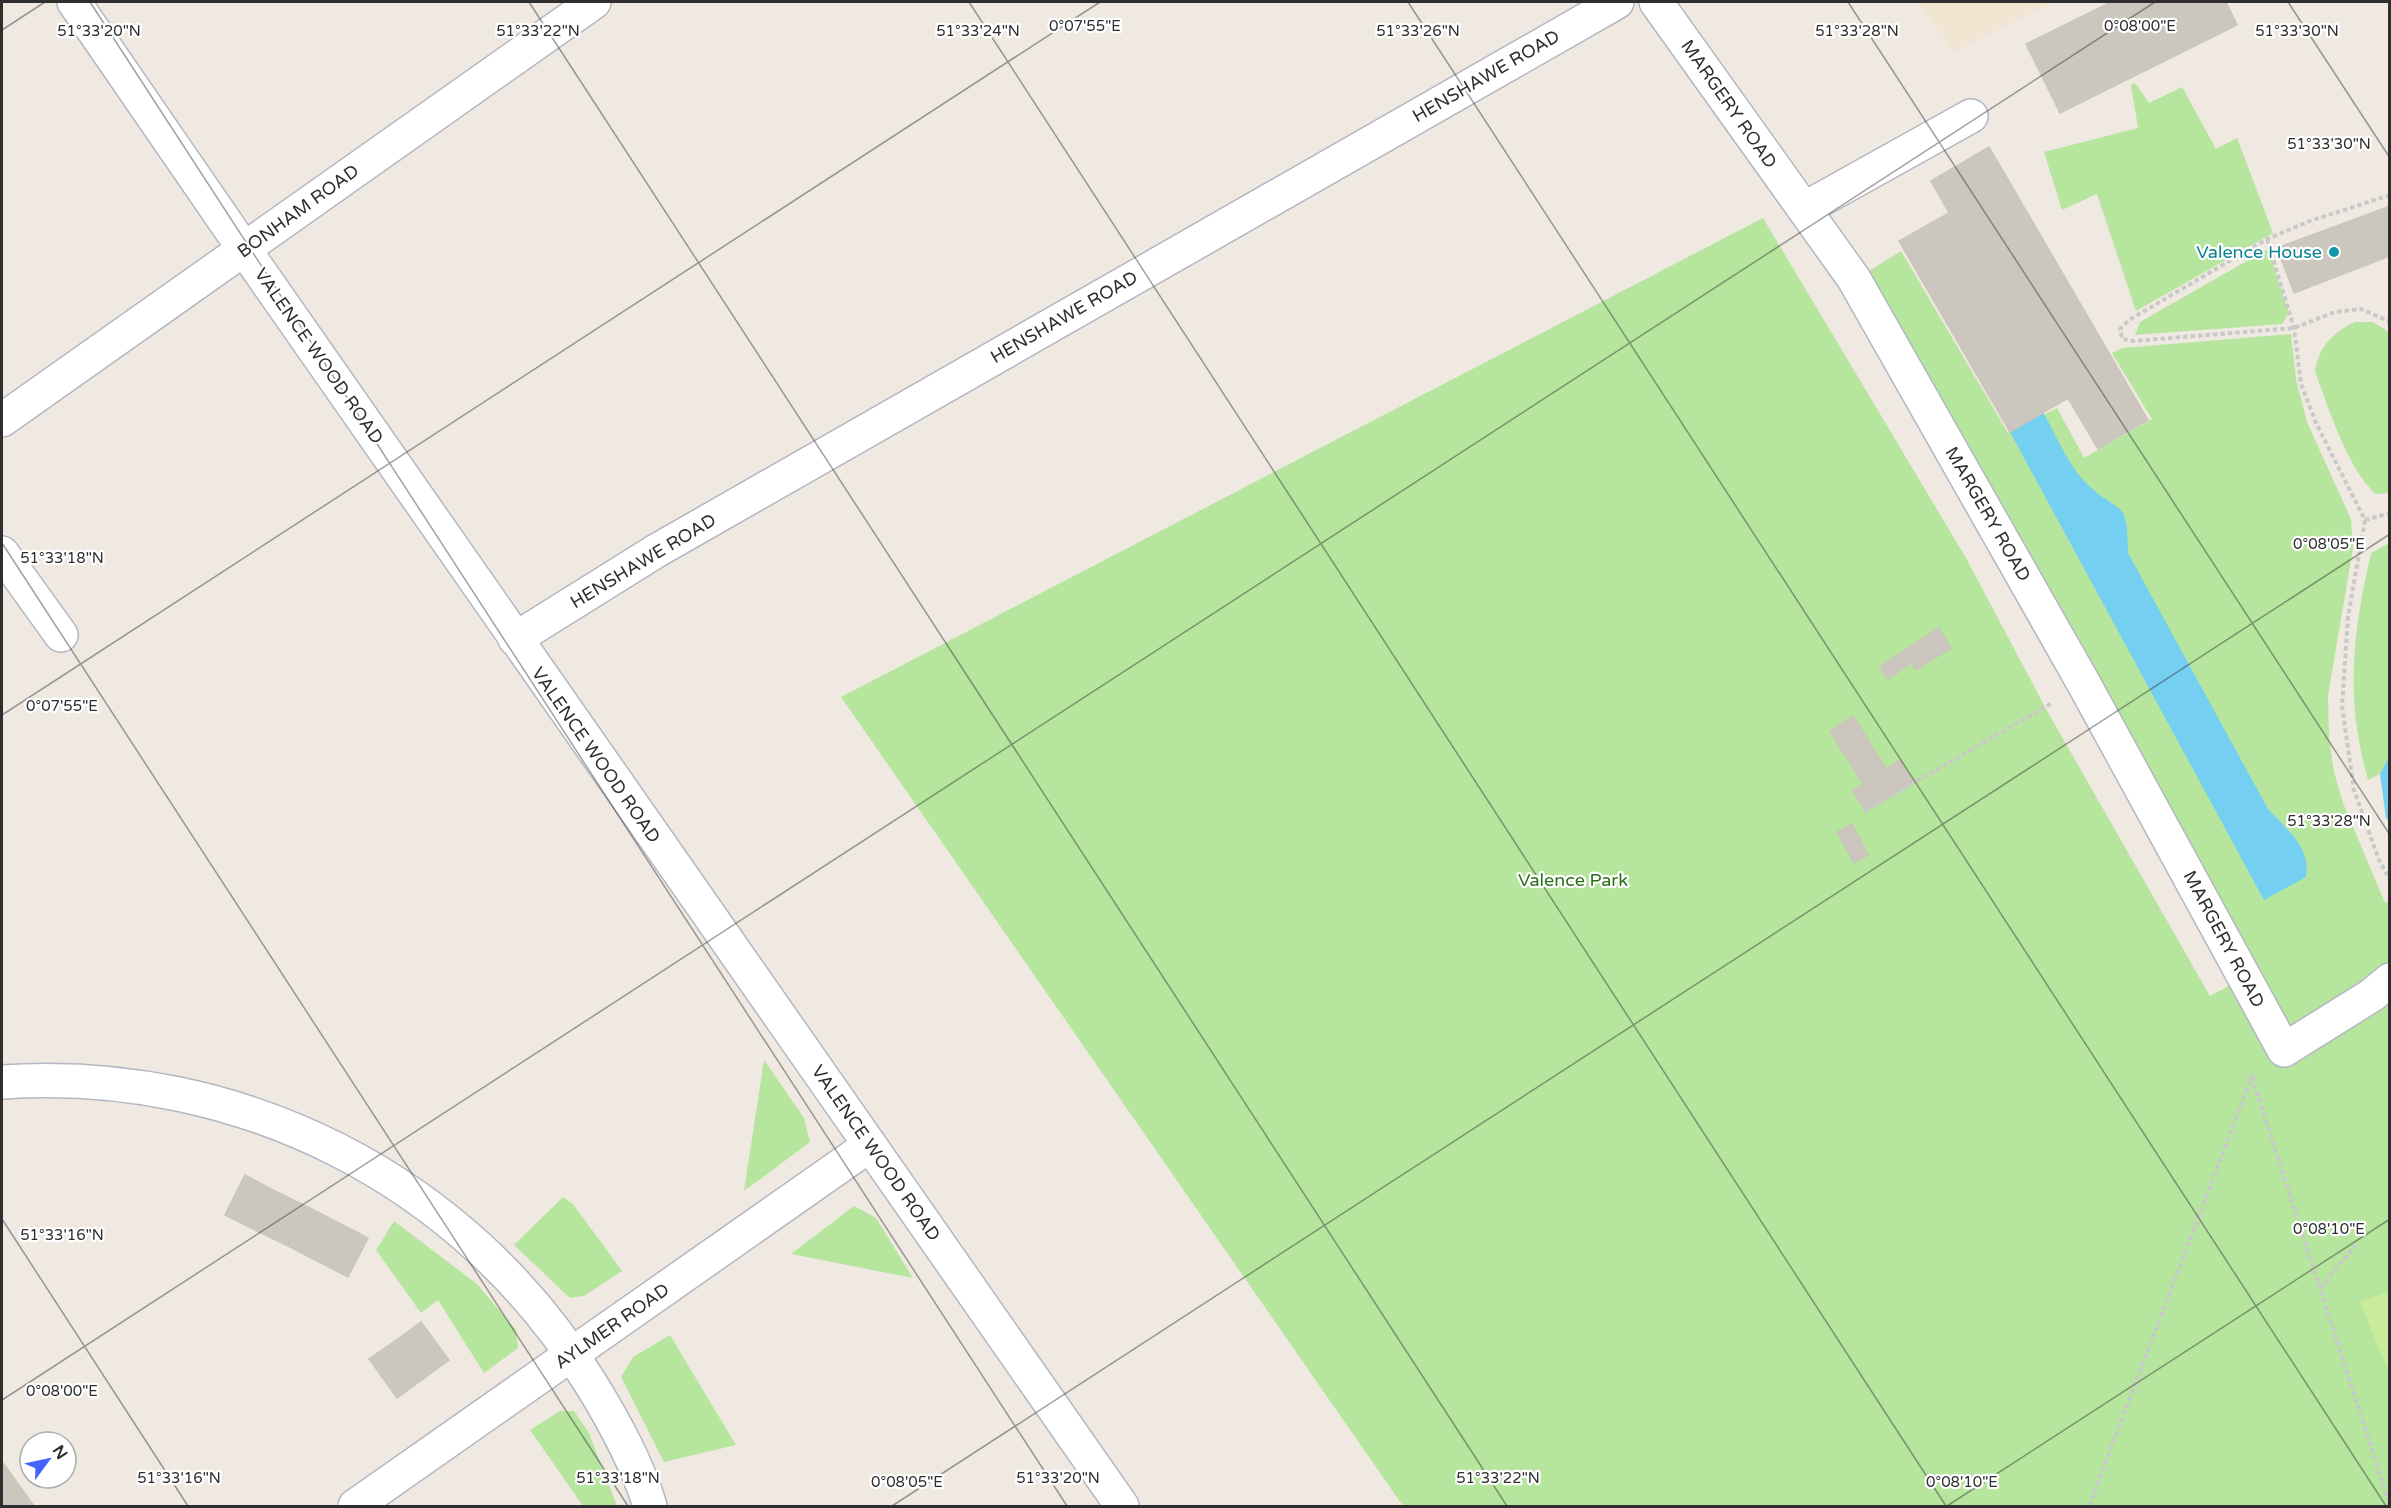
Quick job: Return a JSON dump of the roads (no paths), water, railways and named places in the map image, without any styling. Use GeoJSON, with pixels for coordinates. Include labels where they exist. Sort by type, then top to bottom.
{"type":"FeatureCollection","features":[{"type":"Feature","properties":{"kind":"street","name":"VALENCE WOOD ROAD"},"geometry":{"type":"LineString","coordinates":[[74,2],[515,639],[1122,1506]]}},
{"type":"Feature","properties":{"kind":"street","name":"BONHAM ROAD"},"geometry":{"type":"LineString","coordinates":[[2,420],[594,2]]}},
{"type":"Feature","properties":{"kind":"street","name":"HENSHAWE ROAD"},"geometry":{"type":"LineString","coordinates":[[515,639],[656,551],[1617,2]]}},
{"type":"Feature","properties":{"kind":"street","name":"MARGERY ROAD"},"geometry":{"type":"LineString","coordinates":[[1656,2],[1854,279],[2084,684],[2284,1050],[2372,995],[2390,980]]}},
{"type":"Feature","properties":{"kind":"street"},"geometry":{"type":"LineString","coordinates":[[1804,209],[1971,116]]}},
{"type":"Feature","properties":{"kind":"street"},"geometry":{"type":"LineString","coordinates":[[2,553],[61,635]]}},
{"type":"Feature","properties":{"kind":"street"},"geometry":{"type":"LineString","coordinates":[[2,1082],[45,1079],[123,1083],[199,1097],[273,1120],[343,1151],[409,1191],[470,1239],[525,1293],[573,1354],[613,1420],[650,1506]]}},
{"type":"Feature","properties":{"kind":"street","name":"AYLMER ROAD"},"geometry":{"type":"LineString","coordinates":[[355,1506],[870,1145]]}},
{"type":"Feature","properties":{"kind":"water"},"geometry":{"type":"Polygon","coordinates":[[[2043,412],[2068,459],[2080,476],[2124,515],[2128,553],[2268,809],[2290,832],[2301,848],[2307,866],[2306,877],[2264,900],[2010,432],[2043,412]]]}},
{"type":"Feature","properties":{"kind":"water"},"geometry":{"type":"Polygon","coordinates":[[[2389,757],[2389,822],[2386,818],[2380,774],[2389,757]]]}},
{"type":"Feature","properties":{"kind":"place","name":"Valence House"},"geometry":{"type":"Point","coordinates":[2334,252]}},
{"type":"Feature","properties":{"kind":"park label","name":"Valence Park"},"geometry":{"type":"Point","coordinates":[1573,880]}}]}
